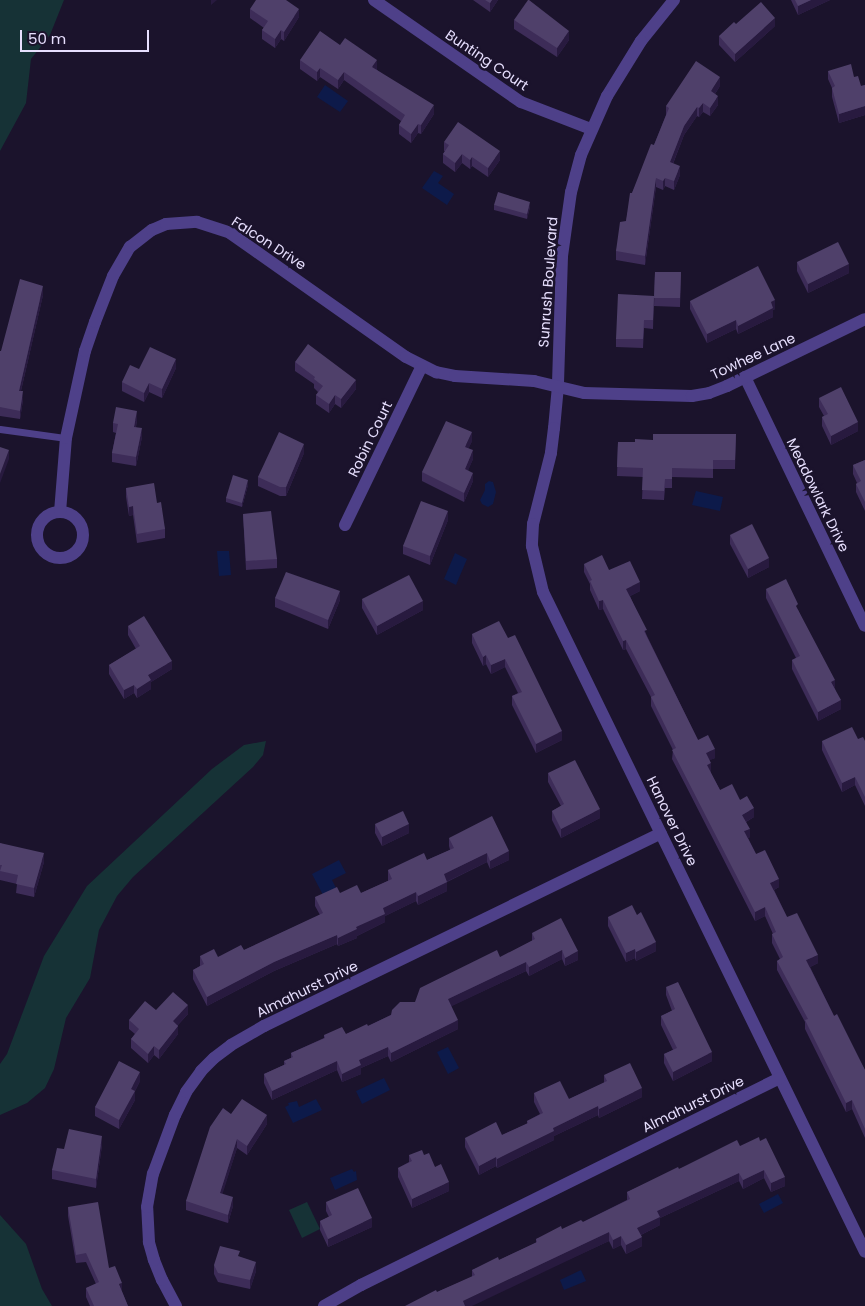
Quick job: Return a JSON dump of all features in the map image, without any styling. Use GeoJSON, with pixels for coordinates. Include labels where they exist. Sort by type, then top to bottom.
{"type":"FeatureCollection","features":[{"type":"Feature","properties":{"kind":"street","name":"Bunting Court"},"geometry":{"type":"LineString","coordinates":[[374,0],[521,102],[591,129]]}},
{"type":"Feature","properties":{"kind":"street","name":"Sunrush Boulevard"},"geometry":{"type":"LineString","coordinates":[[558,386],[562,256],[566,218],[581,155],[591,129],[619,73],[641,41],[674,0]]}},
{"type":"Feature","properties":{"kind":"street","name":"Falcon Drive"},"geometry":{"type":"LineString","coordinates":[[60,512],[66,438],[85,351],[120,261],[138,238],[166,224],[197,222],[230,233],[388,345],[422,366],[454,376],[534,381],[558,386]]}},
{"type":"Feature","properties":{"kind":"street","name":"Towhee Lane"},"geometry":{"type":"LineString","coordinates":[[558,386],[584,393],[692,396],[709,393],[865,319]]}},
{"type":"Feature","properties":{"kind":"street","name":"Robin Court"},"geometry":{"type":"LineString","coordinates":[[345,525],[422,366]]}},
{"type":"Feature","properties":{"kind":"street","name":"Meadowlark Drive"},"geometry":{"type":"LineString","coordinates":[[745,377],[865,626]]}},
{"type":"Feature","properties":{"kind":"street","name":"Hanover Drive"},"geometry":{"type":"LineString","coordinates":[[558,386],[551,453],[533,524],[532,546],[543,592],[865,1252]]}},
{"type":"Feature","properties":{"kind":"street","name":"Almahurst Drive"},"geometry":{"type":"LineString","coordinates":[[176,1306],[162,1280],[149,1242],[148,1198],[161,1149],[175,1115],[191,1085],[214,1058],[231,1045],[264,1026],[661,833]]}},
{"type":"Feature","properties":{"kind":"street","name":"Almahurst Drive"},"geometry":{"type":"LineString","coordinates":[[324,1306],[361,1285],[780,1078]]}},
{"type":"Feature","properties":{"kind":"lane"},"geometry":{"type":"LineString","coordinates":[[0,429],[66,438]]}},
{"type":"Feature","properties":{"kind":"green space"},"geometry":{"type":"Polygon","coordinates":[[[0,0],[64,0],[50,35],[31,59],[26,103],[0,151],[0,0]]]}},
{"type":"Feature","properties":{"kind":"green space"},"geometry":{"type":"Polygon","coordinates":[[[266,741],[263,755],[253,767],[133,877],[117,896],[99,930],[90,978],[66,1018],[54,1069],[45,1088],[27,1103],[0,1115],[0,1064],[7,1054],[44,956],[87,886],[212,769],[244,745],[266,741]]]}},
{"type":"Feature","properties":{"kind":"green space"},"geometry":{"type":"Polygon","coordinates":[[[307,1202],[320,1229],[302,1238],[289,1210],[307,1202]]]}},
{"type":"Feature","properties":{"kind":"green space"},"geometry":{"type":"Polygon","coordinates":[[[0,1215],[26,1244],[42,1289],[52,1306],[0,1306],[0,1215]]]}},
{"type":"Feature","properties":{"kind":"water"},"geometry":{"type":"Polygon","coordinates":[[[325,85],[348,101],[340,112],[317,97],[325,85]]]}},
{"type":"Feature","properties":{"kind":"water"},"geometry":{"type":"Polygon","coordinates":[[[434,171],[443,176],[438,183],[454,194],[447,205],[422,188],[434,171]]]}},
{"type":"Feature","properties":{"kind":"water"},"geometry":{"type":"Polygon","coordinates":[[[489,481],[493,482],[496,492],[493,504],[488,507],[482,504],[480,500],[485,490],[485,484],[489,481]]]}},
{"type":"Feature","properties":{"kind":"water"},"geometry":{"type":"Polygon","coordinates":[[[696,491],[723,497],[720,511],[692,505],[696,491]]]}},
{"type":"Feature","properties":{"kind":"water"},"geometry":{"type":"Polygon","coordinates":[[[217,551],[229,551],[231,575],[219,576],[217,551]]]}},
{"type":"Feature","properties":{"kind":"water"},"geometry":{"type":"Polygon","coordinates":[[[455,553],[467,559],[456,585],[444,579],[455,553]]]}},
{"type":"Feature","properties":{"kind":"water"},"geometry":{"type":"Polygon","coordinates":[[[339,860],[346,873],[332,880],[336,888],[323,895],[312,874],[339,860]]]}},
{"type":"Feature","properties":{"kind":"water"},"geometry":{"type":"Polygon","coordinates":[[[448,1047],[459,1068],[448,1074],[437,1052],[448,1047]]]}},
{"type":"Feature","properties":{"kind":"water"},"geometry":{"type":"Polygon","coordinates":[[[384,1078],[390,1090],[362,1104],[356,1091],[384,1078]]]}},
{"type":"Feature","properties":{"kind":"water"},"geometry":{"type":"Polygon","coordinates":[[[316,1099],[322,1110],[293,1123],[285,1107],[289,1105],[288,1103],[297,1101],[299,1107],[316,1099]]]}},
{"type":"Feature","properties":{"kind":"water"},"geometry":{"type":"Polygon","coordinates":[[[352,1169],[354,1172],[356,1171],[357,1180],[335,1190],[330,1178],[352,1169]]]}},
{"type":"Feature","properties":{"kind":"water"},"geometry":{"type":"Polygon","coordinates":[[[778,1194],[783,1203],[764,1213],[759,1204],[778,1194]]]}},
{"type":"Feature","properties":{"kind":"water"},"geometry":{"type":"Polygon","coordinates":[[[581,1270],[586,1281],[564,1290],[560,1280],[581,1270]]]}},
{"type":"Feature","properties":{"kind":"building"},"geometry":{"type":"Polygon","coordinates":[[[256,0],[286,0],[299,9],[284,32],[281,30],[275,39],[262,30],[268,21],[250,9],[256,0]]]}},
{"type":"Feature","properties":{"kind":"building"},"geometry":{"type":"Polygon","coordinates":[[[528,0],[569,31],[557,48],[514,20],[528,0]]]}},
{"type":"Feature","properties":{"kind":"building"},"geometry":{"type":"Polygon","coordinates":[[[795,0],[811,0],[798,6],[795,0]]]}},
{"type":"Feature","properties":{"kind":"building"},"geometry":{"type":"Polygon","coordinates":[[[761,2],[775,18],[735,54],[719,36],[761,2]]]}},
{"type":"Feature","properties":{"kind":"building"},"geometry":{"type":"Polygon","coordinates":[[[320,31],[340,45],[345,38],[377,60],[372,67],[434,105],[421,125],[418,124],[411,134],[399,125],[405,115],[344,72],[338,80],[320,68],[317,72],[300,60],[320,31]]]}},
{"type":"Feature","properties":{"kind":"building"},"geometry":{"type":"Polygon","coordinates":[[[696,61],[720,77],[711,91],[718,96],[710,108],[703,103],[699,108],[697,107],[684,126],[670,162],[680,166],[674,181],[665,178],[663,181],[656,178],[645,256],[616,251],[620,222],[626,221],[630,193],[632,193],[651,144],[654,145],[669,108],[666,106],[696,61]]]}},
{"type":"Feature","properties":{"kind":"building"},"geometry":{"type":"Polygon","coordinates":[[[851,64],[854,77],[858,76],[861,86],[865,85],[865,106],[839,114],[832,88],[835,86],[828,71],[851,64]]]}},
{"type":"Feature","properties":{"kind":"building"},"geometry":{"type":"Polygon","coordinates":[[[458,122],[500,151],[488,168],[472,157],[470,160],[462,154],[455,163],[443,154],[449,145],[444,142],[458,122]]]}},
{"type":"Feature","properties":{"kind":"building"},"geometry":{"type":"Polygon","coordinates":[[[498,192],[530,202],[527,214],[494,205],[498,192]]]}},
{"type":"Feature","properties":{"kind":"building"},"geometry":{"type":"Polygon","coordinates":[[[838,242],[849,264],[808,284],[797,262],[838,242]]]}},
{"type":"Feature","properties":{"kind":"building"},"geometry":{"type":"Polygon","coordinates":[[[758,266],[775,300],[771,302],[773,308],[738,326],[736,320],[707,334],[690,301],[758,266]]]}},
{"type":"Feature","properties":{"kind":"building"},"geometry":{"type":"Polygon","coordinates":[[[655,272],[681,272],[680,298],[654,298],[655,272]]]}},
{"type":"Feature","properties":{"kind":"building"},"geometry":{"type":"Polygon","coordinates":[[[20,279],[43,286],[19,391],[23,391],[20,411],[0,407],[0,351],[20,279]]]}},
{"type":"Feature","properties":{"kind":"building"},"geometry":{"type":"Polygon","coordinates":[[[618,294],[654,296],[653,320],[644,320],[643,339],[616,339],[618,294]]]}},
{"type":"Feature","properties":{"kind":"building"},"geometry":{"type":"Polygon","coordinates":[[[308,344],[356,380],[341,399],[335,395],[329,404],[316,395],[323,386],[314,379],[315,377],[295,362],[308,344]]]}},
{"type":"Feature","properties":{"kind":"building"},"geometry":{"type":"Polygon","coordinates":[[[150,347],[176,359],[162,389],[149,383],[144,393],[122,382],[130,365],[139,369],[150,347]]]}},
{"type":"Feature","properties":{"kind":"building"},"geometry":{"type":"Polygon","coordinates":[[[841,387],[858,422],[831,436],[822,417],[828,414],[819,398],[841,387]]]}},
{"type":"Feature","properties":{"kind":"building"},"geometry":{"type":"Polygon","coordinates":[[[116,407],[137,411],[134,427],[142,428],[136,457],[112,453],[118,424],[113,423],[116,407]]]}},
{"type":"Feature","properties":{"kind":"building"},"geometry":{"type":"Polygon","coordinates":[[[446,421],[472,432],[465,447],[473,450],[465,469],[473,473],[464,493],[422,472],[446,421]]]}},
{"type":"Feature","properties":{"kind":"building"},"geometry":{"type":"Polygon","coordinates":[[[279,432],[304,444],[286,487],[280,487],[258,477],[279,432]]]}},
{"type":"Feature","properties":{"kind":"building"},"geometry":{"type":"Polygon","coordinates":[[[653,434],[736,434],[735,460],[713,460],[713,469],[672,468],[672,479],[665,479],[664,491],[642,490],[643,468],[617,467],[618,442],[635,442],[635,439],[653,440],[653,434]]]}},
{"type":"Feature","properties":{"kind":"building"},"geometry":{"type":"Polygon","coordinates":[[[0,447],[9,450],[0,474],[0,447]]]}},
{"type":"Feature","properties":{"kind":"building"},"geometry":{"type":"Polygon","coordinates":[[[865,460],[865,502],[856,484],[861,481],[853,465],[865,460]]]}},
{"type":"Feature","properties":{"kind":"building"},"geometry":{"type":"Polygon","coordinates":[[[233,475],[248,480],[242,503],[226,498],[233,475]]]}},
{"type":"Feature","properties":{"kind":"building"},"geometry":{"type":"Polygon","coordinates":[[[154,483],[157,503],[161,502],[165,529],[137,534],[133,506],[129,507],[126,488],[154,483]]]}},
{"type":"Feature","properties":{"kind":"building"},"geometry":{"type":"Polygon","coordinates":[[[421,501],[448,511],[430,556],[403,546],[421,501]]]}},
{"type":"Feature","properties":{"kind":"building"},"geometry":{"type":"Polygon","coordinates":[[[271,511],[277,559],[246,561],[243,514],[271,511]]]}},
{"type":"Feature","properties":{"kind":"building"},"geometry":{"type":"Polygon","coordinates":[[[752,524],[769,558],[748,569],[730,535],[752,524]]]}},
{"type":"Feature","properties":{"kind":"building"},"geometry":{"type":"Polygon","coordinates":[[[602,555],[609,570],[630,561],[640,582],[626,589],[647,630],[644,631],[698,740],[708,735],[715,749],[706,753],[711,763],[707,765],[720,790],[732,784],[740,800],[747,796],[754,808],[742,815],[750,829],[744,831],[756,854],[765,850],[779,879],[770,883],[787,917],[797,913],[818,955],[806,960],[834,1016],[837,1014],[865,1070],[865,1129],[852,1100],[846,1103],[805,1020],[808,1019],[777,961],[783,957],[772,934],[776,932],[765,907],[755,912],[672,750],[676,748],[651,697],[655,695],[626,640],[623,641],[603,600],[599,601],[584,564],[602,555]]]}},
{"type":"Feature","properties":{"kind":"building"},"geometry":{"type":"Polygon","coordinates":[[[286,572],[340,591],[328,620],[275,598],[286,572]]]}},
{"type":"Feature","properties":{"kind":"building"},"geometry":{"type":"Polygon","coordinates":[[[409,575],[423,601],[377,626],[362,599],[409,575]]]}},
{"type":"Feature","properties":{"kind":"building"},"geometry":{"type":"Polygon","coordinates":[[[786,579],[798,604],[796,606],[835,680],[831,682],[841,700],[818,712],[792,660],[800,656],[766,589],[786,579]]]}},
{"type":"Feature","properties":{"kind":"building"},"geometry":{"type":"Polygon","coordinates":[[[144,616],[172,661],[148,675],[151,680],[137,689],[134,685],[124,690],[109,665],[140,646],[128,626],[144,616]]]}},
{"type":"Feature","properties":{"kind":"building"},"geometry":{"type":"Polygon","coordinates":[[[499,621],[508,638],[515,635],[562,731],[536,744],[512,696],[522,692],[505,659],[491,665],[486,655],[483,657],[472,634],[499,621]]]}},
{"type":"Feature","properties":{"kind":"building"},"geometry":{"type":"Polygon","coordinates":[[[852,727],[858,739],[863,737],[865,741],[865,797],[855,777],[842,783],[822,741],[852,727]]]}},
{"type":"Feature","properties":{"kind":"building"},"geometry":{"type":"Polygon","coordinates":[[[575,760],[600,809],[561,829],[552,811],[564,804],[548,773],[575,760]]]}},
{"type":"Feature","properties":{"kind":"building"},"geometry":{"type":"Polygon","coordinates":[[[403,811],[409,824],[382,837],[375,824],[403,811]]]}},
{"type":"Feature","properties":{"kind":"building"},"geometry":{"type":"Polygon","coordinates":[[[492,816],[509,851],[490,861],[487,853],[444,874],[447,882],[418,896],[416,892],[383,908],[385,914],[356,927],[357,929],[338,938],[337,935],[274,962],[207,997],[193,970],[204,964],[200,956],[214,949],[218,957],[241,945],[244,950],[323,913],[315,897],[337,887],[340,893],[357,885],[361,893],[392,879],[388,870],[424,853],[427,860],[454,848],[449,838],[492,816]]]}},
{"type":"Feature","properties":{"kind":"building"},"geometry":{"type":"Polygon","coordinates":[[[0,843],[44,853],[34,888],[16,884],[18,875],[0,871],[2,865],[0,865],[0,843]]]}},
{"type":"Feature","properties":{"kind":"building"},"geometry":{"type":"Polygon","coordinates":[[[632,905],[637,915],[641,912],[656,942],[636,952],[635,949],[626,953],[608,917],[632,905]]]}},
{"type":"Feature","properties":{"kind":"building"},"geometry":{"type":"Polygon","coordinates":[[[561,918],[578,951],[565,958],[562,950],[529,967],[526,962],[448,999],[458,1020],[391,1053],[388,1047],[359,1060],[361,1065],[342,1074],[337,1061],[272,1091],[264,1074],[286,1064],[284,1061],[293,1057],[291,1053],[325,1038],[324,1035],[342,1027],[346,1034],[391,1015],[392,1010],[400,1002],[415,1002],[420,988],[497,950],[500,957],[535,939],[532,933],[561,918]]]}},
{"type":"Feature","properties":{"kind":"building"},"geometry":{"type":"Polygon","coordinates":[[[678,982],[712,1052],[673,1072],[664,1054],[677,1048],[661,1016],[675,1009],[666,987],[678,982]]]}},
{"type":"Feature","properties":{"kind":"building"},"geometry":{"type":"Polygon","coordinates":[[[173,992],[188,1005],[173,1021],[178,1026],[159,1050],[154,1046],[148,1054],[131,1039],[139,1029],[129,1020],[145,1001],[156,1010],[173,992]]]}},
{"type":"Feature","properties":{"kind":"building"},"geometry":{"type":"Polygon","coordinates":[[[119,1061],[140,1072],[131,1089],[135,1091],[119,1120],[95,1107],[119,1061]]]}},
{"type":"Feature","properties":{"kind":"building"},"geometry":{"type":"Polygon","coordinates":[[[630,1063],[642,1088],[599,1109],[598,1106],[553,1128],[554,1131],[479,1166],[465,1138],[496,1122],[502,1135],[528,1123],[527,1121],[543,1113],[534,1093],[560,1081],[569,1099],[607,1081],[604,1075],[630,1063]]]}},
{"type":"Feature","properties":{"kind":"building"},"geometry":{"type":"Polygon","coordinates":[[[242,1099],[267,1115],[247,1146],[237,1139],[220,1193],[233,1197],[228,1215],[186,1201],[210,1127],[223,1108],[231,1114],[242,1099]]]}},
{"type":"Feature","properties":{"kind":"building"},"geometry":{"type":"Polygon","coordinates":[[[69,1129],[102,1136],[96,1179],[52,1170],[57,1148],[64,1149],[69,1129]]]}},
{"type":"Feature","properties":{"kind":"building"},"geometry":{"type":"Polygon","coordinates":[[[759,1137],[760,1141],[766,1138],[785,1177],[771,1183],[764,1170],[743,1180],[739,1173],[657,1211],[660,1217],[637,1228],[642,1237],[626,1245],[621,1236],[613,1240],[609,1232],[463,1301],[465,1306],[405,1306],[436,1290],[437,1292],[475,1275],[472,1270],[498,1257],[499,1260],[537,1242],[536,1239],[561,1226],[562,1229],[581,1220],[583,1222],[630,1199],[627,1192],[678,1167],[679,1169],[737,1140],[740,1146],[759,1137]]]}},
{"type":"Feature","properties":{"kind":"building"},"geometry":{"type":"Polygon","coordinates":[[[422,1150],[424,1155],[429,1153],[435,1167],[441,1164],[449,1182],[412,1199],[398,1168],[412,1161],[409,1155],[422,1150]]]}},
{"type":"Feature","properties":{"kind":"building"},"geometry":{"type":"Polygon","coordinates":[[[358,1188],[372,1218],[328,1239],[320,1221],[332,1215],[326,1202],[358,1188]]]}},
{"type":"Feature","properties":{"kind":"building"},"geometry":{"type":"Polygon","coordinates":[[[98,1202],[109,1268],[115,1266],[122,1283],[119,1284],[128,1306],[94,1306],[86,1288],[99,1282],[86,1253],[76,1255],[68,1207],[98,1202]]]}},
{"type":"Feature","properties":{"kind":"building"},"geometry":{"type":"Polygon","coordinates":[[[220,1246],[240,1251],[238,1256],[256,1262],[250,1280],[218,1273],[214,1265],[220,1246]]]}}]}
